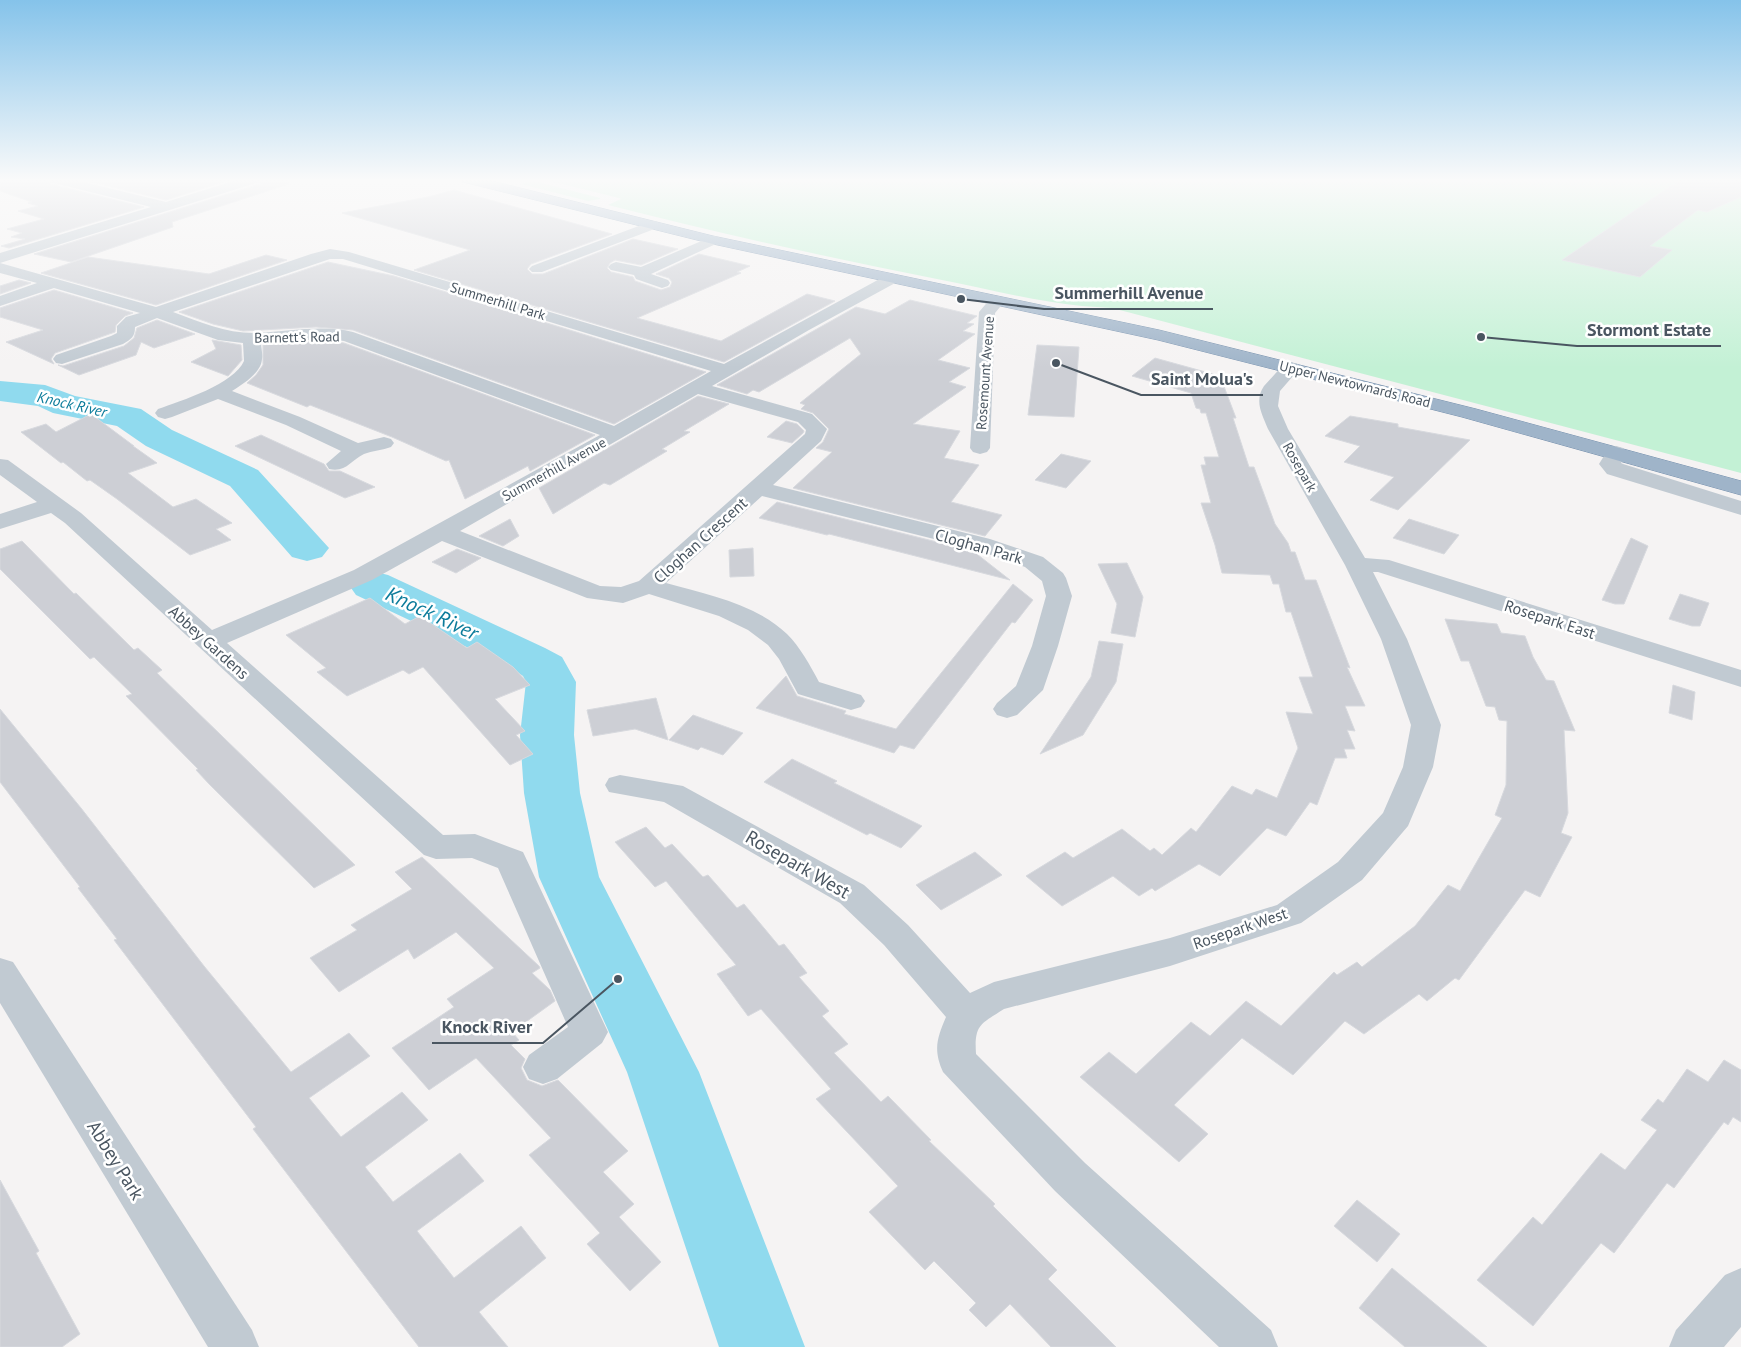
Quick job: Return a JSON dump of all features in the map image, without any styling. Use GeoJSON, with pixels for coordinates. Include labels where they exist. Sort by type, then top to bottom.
{"type":"FeatureCollection","features":[{"type":"Feature","properties":{"kind":"highway","name":"Upper Newtownards Road"},"geometry":{"type":"LineString","coordinates":[[722,242],[1159,335],[1616,452],[1741,488]]}},
{"type":"Feature","properties":{"kind":"street"},"geometry":{"type":"LineString","coordinates":[[0,258],[51,242]]}},
{"type":"Feature","properties":{"kind":"street"},"geometry":{"type":"LineString","coordinates":[[537,268],[607,242]]}},
{"type":"Feature","properties":{"kind":"street"},"geometry":{"type":"LineString","coordinates":[[616,267],[643,272],[709,242]]}},
{"type":"Feature","properties":{"kind":"street","name":"Summerhill Park"},"geometry":{"type":"LineString","coordinates":[[62,359],[116,340],[126,334],[126,326],[132,321],[316,257],[330,254],[344,255],[726,370]]}},
{"type":"Feature","properties":{"kind":"street","name":"Barnett's Road"},"geometry":{"type":"LineString","coordinates":[[0,268],[156,312],[224,336],[253,338],[326,334],[347,336],[617,434]]}},
{"type":"Feature","properties":{"kind":"street"},"geometry":{"type":"LineString","coordinates":[[643,272],[642,276],[662,284]]}},
{"type":"Feature","properties":{"kind":"street","name":"Summerhill Avenue"},"geometry":{"type":"LineString","coordinates":[[208,642],[363,575],[617,434],[802,326],[892,279]]}},
{"type":"Feature","properties":{"kind":"street"},"geometry":{"type":"LineString","coordinates":[[0,301],[53,283]]}},
{"type":"Feature","properties":{"kind":"street","name":"Rosemount Avenue"},"geometry":{"type":"LineString","coordinates":[[980,448],[987,312],[997,301]]}},
{"type":"Feature","properties":{"kind":"street"},"geometry":{"type":"LineString","coordinates":[[165,413],[219,393],[249,368],[253,361],[250,343],[253,338]]}},
{"type":"Feature","properties":{"kind":"street","name":"Rosepark"},"geometry":{"type":"LineString","coordinates":[[1291,368],[1271,390],[1268,406],[1278,429],[1357,565]]}},
{"type":"Feature","properties":{"kind":"street","name":"Cloghan Crescent"},"geometry":{"type":"LineString","coordinates":[[441,532],[596,593],[624,595],[648,586],[814,437],[817,429],[805,418],[698,388]]}},
{"type":"Feature","properties":{"kind":"street"},"geometry":{"type":"LineString","coordinates":[[219,393],[293,421],[356,450]]}},
{"type":"Feature","properties":{"kind":"street"},"geometry":{"type":"LineString","coordinates":[[337,464],[356,450],[384,443]]}},
{"type":"Feature","properties":{"kind":"street"},"geometry":{"type":"LineString","coordinates":[[1616,452],[1610,464],[1615,469],[1741,508]]}},
{"type":"Feature","properties":{"kind":"street","name":"Abbey Gardens"},"geometry":{"type":"LineString","coordinates":[[0,465],[73,518],[436,847],[475,846],[511,860],[589,1032],[543,1067]]}},
{"type":"Feature","properties":{"kind":"street","name":"Cloghan Park"},"geometry":{"type":"LineString","coordinates":[[757,488],[982,544],[1034,562],[1054,578],[1060,596],[1042,654],[1029,690],[1007,709]]}},
{"type":"Feature","properties":{"kind":"street"},"geometry":{"type":"LineString","coordinates":[[0,522],[55,504]]}},
{"type":"Feature","properties":{"kind":"street","name":"Rosepark East"},"geometry":{"type":"LineString","coordinates":[[1357,565],[1380,565],[1741,680]]}},
{"type":"Feature","properties":{"kind":"street","name":"Rosepark West"},"geometry":{"type":"LineString","coordinates":[[620,785],[672,793],[852,894],[896,935],[966,1014],[994,997],[1170,952],[1289,914],[1350,871],[1391,825],[1397,818],[1418,767],[1426,725],[1394,639],[1357,565]]}},
{"type":"Feature","properties":{"kind":"street"},"geometry":{"type":"LineString","coordinates":[[648,586],[725,608],[771,634],[790,656],[808,688],[851,700]]}},
{"type":"Feature","properties":{"kind":"street","name":"Abbey Park"},"geometry":{"type":"LineString","coordinates":[[0,972],[234,1347]]}},
{"type":"Feature","properties":{"kind":"street"},"geometry":{"type":"LineString","coordinates":[[966,1014],[956,1037],[956,1060],[1070,1177],[1254,1347]]}},
{"type":"Feature","properties":{"kind":"street"},"geometry":{"type":"LineString","coordinates":[[1694,1347],[1741,1291]]}},
{"type":"Feature","properties":{"kind":"green space"},"geometry":{"type":"Polygon","coordinates":[[[763,242],[1741,242],[1741,473],[1112,308],[1064,304],[1027,298],[763,242]]]}},
{"type":"Feature","properties":{"kind":"building"},"geometry":{"type":"Polygon","coordinates":[[[15,242],[29,242],[9,248],[1,246],[15,242]]]}},
{"type":"Feature","properties":{"kind":"building"},"geometry":{"type":"Polygon","coordinates":[[[73,242],[130,242],[71,262],[34,254],[73,242]]]}},
{"type":"Feature","properties":{"kind":"building"},"geometry":{"type":"Polygon","coordinates":[[[442,242],[591,242],[531,264],[527,269],[532,274],[543,274],[626,242],[646,242],[678,249],[641,265],[615,260],[607,268],[611,272],[633,277],[635,281],[661,290],[670,287],[672,282],[669,278],[656,274],[699,254],[750,266],[737,272],[741,273],[637,318],[721,341],[807,294],[835,301],[724,362],[414,270],[470,250],[442,242]]]}},
{"type":"Feature","properties":{"kind":"building"},"geometry":{"type":"Polygon","coordinates":[[[1589,242],[1656,242],[1650,246],[1672,250],[1640,277],[1562,260],[1589,242]]]}},
{"type":"Feature","properties":{"kind":"building"},"geometry":{"type":"Polygon","coordinates":[[[266,255],[287,260],[156,305],[41,273],[88,257],[209,274],[266,255]]]}},
{"type":"Feature","properties":{"kind":"building"},"geometry":{"type":"Polygon","coordinates":[[[328,262],[394,276],[706,372],[614,424],[353,330],[316,327],[243,331],[213,324],[179,312],[328,262]]]}},
{"type":"Feature","properties":{"kind":"building"},"geometry":{"type":"Polygon","coordinates":[[[19,280],[31,283],[0,294],[0,286],[19,280]]]}},
{"type":"Feature","properties":{"kind":"building"},"geometry":{"type":"Polygon","coordinates":[[[54,290],[133,313],[125,316],[116,325],[115,332],[55,353],[51,359],[54,364],[6,342],[43,330],[0,317],[0,308],[54,290]]]}},
{"type":"Feature","properties":{"kind":"building"},"geometry":{"type":"Polygon","coordinates":[[[910,300],[977,316],[967,323],[974,324],[963,331],[975,334],[938,360],[970,368],[949,382],[966,387],[913,424],[960,431],[944,458],[979,465],[951,502],[1002,515],[985,536],[793,488],[832,452],[816,448],[823,442],[829,429],[813,413],[801,409],[805,405],[800,403],[861,354],[850,338],[759,392],[753,390],[747,394],[717,385],[856,307],[885,314],[910,300]]]}},
{"type":"Feature","properties":{"kind":"building"},"geometry":{"type":"Polygon","coordinates":[[[157,320],[195,334],[154,348],[141,342],[136,355],[79,375],[58,365],[63,366],[124,346],[134,338],[137,328],[157,320]]]}},
{"type":"Feature","properties":{"kind":"building"},"geometry":{"type":"Polygon","coordinates":[[[212,340],[241,345],[242,360],[228,376],[191,362],[216,349],[212,340]]]}},
{"type":"Feature","properties":{"kind":"building"},"geometry":{"type":"Polygon","coordinates":[[[327,341],[344,343],[595,435],[530,471],[528,466],[465,499],[449,460],[446,461],[392,437],[310,405],[307,407],[247,383],[263,365],[263,345],[327,341]]]}},
{"type":"Feature","properties":{"kind":"building"},"geometry":{"type":"Polygon","coordinates":[[[1037,345],[1079,347],[1074,417],[1028,415],[1037,345]]]}},
{"type":"Feature","properties":{"kind":"building"},"geometry":{"type":"Polygon","coordinates":[[[1155,358],[1220,376],[1236,418],[1233,418],[1249,467],[1254,467],[1275,524],[1288,543],[1291,552],[1295,552],[1305,580],[1316,580],[1350,668],[1347,667],[1365,706],[1345,706],[1355,731],[1347,730],[1355,749],[1344,749],[1347,758],[1335,758],[1317,805],[1310,802],[1286,836],[1267,828],[1220,876],[1199,864],[1155,891],[1152,888],[1139,896],[1113,876],[1062,906],[1026,876],[1065,852],[1073,858],[1122,829],[1150,851],[1154,848],[1162,855],[1191,828],[1196,832],[1232,786],[1252,795],[1256,789],[1277,798],[1298,748],[1286,712],[1313,714],[1299,677],[1313,677],[1291,612],[1286,612],[1279,584],[1273,584],[1270,575],[1222,573],[1201,503],[1211,503],[1201,465],[1206,465],[1204,457],[1219,457],[1206,413],[1201,413],[1200,409],[1196,408],[1191,393],[1132,376],[1155,358]]]}},
{"type":"Feature","properties":{"kind":"building"},"geometry":{"type":"Polygon","coordinates":[[[698,396],[729,404],[684,431],[690,432],[662,449],[667,451],[610,485],[604,483],[553,514],[539,488],[698,396]]]}},
{"type":"Feature","properties":{"kind":"building"},"geometry":{"type":"Polygon","coordinates":[[[91,414],[157,463],[128,473],[173,507],[196,499],[232,523],[216,529],[231,540],[190,555],[117,499],[90,480],[87,481],[63,462],[61,463],[21,432],[46,424],[56,432],[91,414]]]}},
{"type":"Feature","properties":{"kind":"building"},"geometry":{"type":"Polygon","coordinates":[[[1350,416],[1398,424],[1398,427],[1470,440],[1398,510],[1370,500],[1394,477],[1344,462],[1360,446],[1325,436],[1350,416]]]}},
{"type":"Feature","properties":{"kind":"building"},"geometry":{"type":"Polygon","coordinates":[[[786,421],[797,424],[804,431],[803,433],[792,443],[767,437],[786,421]]]}},
{"type":"Feature","properties":{"kind":"building"},"geometry":{"type":"Polygon","coordinates":[[[261,435],[324,464],[329,471],[340,471],[375,487],[345,498],[235,446],[261,435]]]}},
{"type":"Feature","properties":{"kind":"building"},"geometry":{"type":"Polygon","coordinates":[[[1061,454],[1091,461],[1066,488],[1035,480],[1061,454]]]}},
{"type":"Feature","properties":{"kind":"building"},"geometry":{"type":"Polygon","coordinates":[[[777,502],[973,551],[1010,580],[759,518],[777,502]]]}},
{"type":"Feature","properties":{"kind":"building"},"geometry":{"type":"Polygon","coordinates":[[[510,519],[519,536],[503,546],[479,536],[510,519]]]}},
{"type":"Feature","properties":{"kind":"building"},"geometry":{"type":"Polygon","coordinates":[[[1409,519],[1459,535],[1444,554],[1393,538],[1409,519]]]}},
{"type":"Feature","properties":{"kind":"building"},"geometry":{"type":"Polygon","coordinates":[[[1631,538],[1648,546],[1624,604],[1615,604],[1602,600],[1631,538]]]}},
{"type":"Feature","properties":{"kind":"building"},"geometry":{"type":"Polygon","coordinates":[[[22,541],[74,594],[76,593],[134,650],[138,648],[162,670],[157,673],[355,865],[314,888],[210,785],[196,770],[198,769],[126,696],[132,694],[94,657],[90,659],[0,569],[0,549],[22,541]]]}},
{"type":"Feature","properties":{"kind":"building"},"geometry":{"type":"Polygon","coordinates":[[[753,548],[754,576],[730,577],[729,550],[753,548]]]}},
{"type":"Feature","properties":{"kind":"building"},"geometry":{"type":"Polygon","coordinates":[[[457,549],[481,558],[456,573],[432,562],[457,549]]]}},
{"type":"Feature","properties":{"kind":"building"},"geometry":{"type":"Polygon","coordinates":[[[1127,563],[1143,597],[1135,637],[1111,633],[1117,604],[1098,564],[1127,563]]]}},
{"type":"Feature","properties":{"kind":"building"},"geometry":{"type":"Polygon","coordinates":[[[1013,584],[1033,600],[1015,623],[1012,622],[914,749],[900,745],[894,753],[756,708],[786,676],[797,696],[846,711],[844,714],[896,729],[1013,584]]]}},
{"type":"Feature","properties":{"kind":"building"},"geometry":{"type":"Polygon","coordinates":[[[1680,594],[1709,603],[1700,626],[1692,626],[1669,619],[1680,594]]]}},
{"type":"Feature","properties":{"kind":"building"},"geometry":{"type":"Polygon","coordinates":[[[370,598],[405,624],[420,616],[467,648],[477,642],[513,667],[530,685],[495,699],[525,731],[516,735],[533,754],[510,765],[423,667],[409,674],[403,670],[347,696],[317,672],[326,668],[286,635],[370,598]]]}},
{"type":"Feature","properties":{"kind":"building"},"geometry":{"type":"Polygon","coordinates":[[[1445,619],[1497,624],[1501,633],[1525,636],[1533,657],[1546,680],[1554,681],[1575,731],[1564,730],[1568,813],[1561,833],[1572,837],[1540,897],[1525,890],[1459,980],[1455,978],[1427,1001],[1419,994],[1364,1034],[1345,1021],[1293,1075],[1242,1038],[1174,1105],[1208,1134],[1179,1162],[1080,1077],[1109,1052],[1136,1074],[1191,1022],[1210,1036],[1246,1001],[1281,1026],[1334,972],[1337,975],[1357,962],[1362,967],[1415,926],[1448,885],[1460,891],[1502,818],[1495,815],[1506,785],[1507,721],[1499,720],[1495,707],[1486,706],[1469,661],[1461,661],[1445,619]]]}},
{"type":"Feature","properties":{"kind":"building"},"geometry":{"type":"Polygon","coordinates":[[[1099,641],[1123,644],[1116,682],[1083,735],[1040,754],[1091,677],[1099,641]]]}},
{"type":"Feature","properties":{"kind":"building"},"geometry":{"type":"Polygon","coordinates":[[[1673,685],[1695,692],[1692,720],[1669,713],[1673,685]]]}},
{"type":"Feature","properties":{"kind":"building"},"geometry":{"type":"Polygon","coordinates":[[[656,698],[668,740],[635,729],[593,736],[587,710],[656,698]]]}},
{"type":"Feature","properties":{"kind":"building"},"geometry":{"type":"Polygon","coordinates":[[[0,709],[81,808],[204,966],[291,1072],[349,1033],[370,1056],[309,1098],[341,1137],[402,1092],[428,1120],[365,1167],[393,1202],[460,1153],[484,1181],[417,1231],[454,1278],[521,1226],[546,1258],[479,1312],[508,1347],[419,1347],[253,1129],[256,1127],[114,940],[117,939],[78,888],[80,887],[0,782],[0,709]]]}},
{"type":"Feature","properties":{"kind":"building"},"geometry":{"type":"Polygon","coordinates":[[[693,715],[743,733],[723,755],[701,747],[698,750],[669,740],[693,715]]]}},
{"type":"Feature","properties":{"kind":"building"},"geometry":{"type":"Polygon","coordinates":[[[792,759],[837,781],[834,783],[922,826],[901,848],[870,833],[867,835],[764,782],[792,759]]]}},
{"type":"Feature","properties":{"kind":"building"},"geometry":{"type":"Polygon","coordinates":[[[646,827],[665,848],[672,844],[703,877],[708,875],[737,908],[744,904],[779,946],[784,944],[807,973],[799,977],[829,1011],[822,1016],[848,1044],[834,1053],[881,1102],[888,1096],[931,1140],[929,1141],[995,1204],[993,1206],[1057,1270],[1048,1279],[1116,1347],[1051,1347],[1010,1304],[986,1327],[969,1310],[976,1303],[934,1261],[925,1270],[869,1212],[898,1186],[816,1099],[831,1089],[761,1009],[748,1016],[717,974],[736,965],[666,881],[655,887],[615,842],[646,827]]]}},
{"type":"Feature","properties":{"kind":"building"},"geometry":{"type":"Polygon","coordinates":[[[975,852],[1002,875],[941,910],[916,885],[975,852]]]}},
{"type":"Feature","properties":{"kind":"building"},"geometry":{"type":"Polygon","coordinates":[[[422,857],[540,968],[532,973],[550,990],[555,1001],[512,1032],[519,1040],[511,1045],[525,1059],[521,1068],[527,1080],[542,1086],[558,1080],[628,1151],[603,1172],[634,1204],[619,1217],[661,1262],[630,1291],[587,1244],[600,1233],[529,1155],[551,1138],[476,1058],[429,1090],[392,1048],[454,1007],[447,999],[494,968],[456,932],[414,959],[408,949],[339,992],[310,958],[357,930],[351,925],[412,889],[395,872],[422,857]]]}},
{"type":"Feature","properties":{"kind":"building"},"geometry":{"type":"Polygon","coordinates":[[[1724,1060],[1741,1070],[1741,1122],[1733,1117],[1728,1125],[1724,1122],[1674,1188],[1667,1183],[1614,1253],[1601,1243],[1533,1326],[1477,1280],[1533,1217],[1542,1225],[1601,1153],[1625,1170],[1657,1130],[1641,1120],[1658,1099],[1663,1103],[1687,1069],[1708,1082],[1724,1060]]]}},
{"type":"Feature","properties":{"kind":"building"},"geometry":{"type":"Polygon","coordinates":[[[0,1180],[39,1251],[36,1253],[80,1334],[62,1347],[0,1347],[0,1180]]]}},
{"type":"Feature","properties":{"kind":"building"},"geometry":{"type":"Polygon","coordinates":[[[1357,1200],[1400,1234],[1377,1262],[1334,1226],[1357,1200]]]}},
{"type":"Feature","properties":{"kind":"building"},"geometry":{"type":"Polygon","coordinates":[[[1392,1268],[1487,1347],[1405,1347],[1359,1308],[1392,1268]]]}},
{"type":"Feature","properties":{"kind":"waterway","name":"Knock River"},"geometry":{"type":"LineString","coordinates":[[0,391],[45,396],[66,405],[128,417],[159,438],[244,478],[307,548]]}},
{"type":"Feature","properties":{"kind":"waterway","name":"Knock River"},"geometry":{"type":"LineString","coordinates":[[372,585],[528,658],[544,668],[551,682],[547,735],[552,793],[569,877],[663,1072],[762,1347]]}},
{"type":"Feature","properties":{"kind":"place","name":"Summerhill Avenue"},"geometry":{"type":"Point","coordinates":[961,299]}},
{"type":"Feature","properties":{"kind":"place","name":"Stormont Estate"},"geometry":{"type":"Point","coordinates":[1481,337]}},
{"type":"Feature","properties":{"kind":"place","name":"Saint Molua's"},"geometry":{"type":"Point","coordinates":[1056,363]}},
{"type":"Feature","properties":{"kind":"place","name":"Knock River"},"geometry":{"type":"Point","coordinates":[618,979]}}]}
